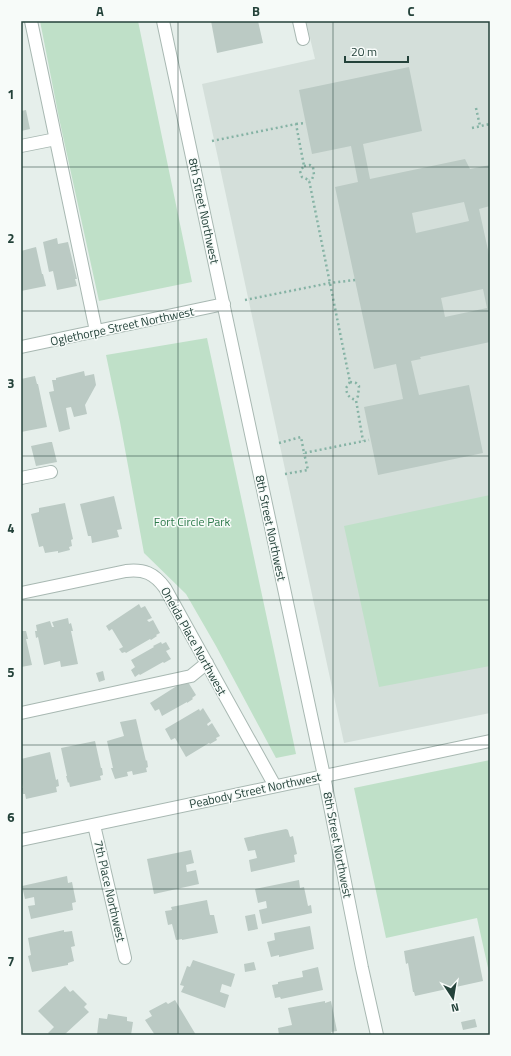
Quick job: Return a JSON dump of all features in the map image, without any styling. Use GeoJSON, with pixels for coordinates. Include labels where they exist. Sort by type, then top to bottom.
{"type":"FeatureCollection","features":[{"type":"Feature","properties":{"kind":"street"},"geometry":{"type":"LineString","coordinates":[[31,21],[96,331]]}},
{"type":"Feature","properties":{"kind":"street","name":"8th Street Northwest"},"geometry":{"type":"LineString","coordinates":[[163,21],[324,776],[377,1035]]}},
{"type":"Feature","properties":{"kind":"street"},"geometry":{"type":"LineString","coordinates":[[299,21],[303,39]]}},
{"type":"Feature","properties":{"kind":"street"},"geometry":{"type":"LineString","coordinates":[[21,146],[56,139]]}},
{"type":"Feature","properties":{"kind":"street","name":"Oglethorpe Street Northwest"},"geometry":{"type":"LineString","coordinates":[[21,347],[224,304]]}},
{"type":"Feature","properties":{"kind":"street"},"geometry":{"type":"LineString","coordinates":[[21,478],[51,472]]}},
{"type":"Feature","properties":{"kind":"street","name":"Oneida Place Northwest"},"geometry":{"type":"LineString","coordinates":[[21,593],[135,570],[144,571],[160,581],[275,786]]}},
{"type":"Feature","properties":{"kind":"street"},"geometry":{"type":"LineString","coordinates":[[21,713],[191,676],[207,664]]}},
{"type":"Feature","properties":{"kind":"street","name":"Peabody Street Northwest"},"geometry":{"type":"LineString","coordinates":[[21,840],[490,741]]}},
{"type":"Feature","properties":{"kind":"street","name":"7th Place Northwest"},"geometry":{"type":"LineString","coordinates":[[94,825],[125,958]]}},
{"type":"Feature","properties":{"kind":"path"},"geometry":{"type":"LineString","coordinates":[[476,108],[480,126]]}},
{"type":"Feature","properties":{"kind":"path"},"geometry":{"type":"LineString","coordinates":[[212,141],[306,123]]}},
{"type":"Feature","properties":{"kind":"path"},"geometry":{"type":"LineString","coordinates":[[296,124],[304,166]]}},
{"type":"Feature","properties":{"kind":"path"},"geometry":{"type":"LineString","coordinates":[[472,128],[490,124]]}},
{"type":"Feature","properties":{"kind":"path"},"geometry":{"type":"LineString","coordinates":[[310,165],[313,167],[314,175],[312,179],[308,180],[302,177],[300,171],[304,166],[310,165]]}},
{"type":"Feature","properties":{"kind":"path"},"geometry":{"type":"LineString","coordinates":[[308,180],[350,382],[346,388],[347,395],[351,399],[356,400]]}},
{"type":"Feature","properties":{"kind":"path"},"geometry":{"type":"LineString","coordinates":[[245,300],[330,283],[355,280]]}},
{"type":"Feature","properties":{"kind":"path"},"geometry":{"type":"LineString","coordinates":[[350,382],[356,383],[359,386],[356,400],[363,441]]}},
{"type":"Feature","properties":{"kind":"path"},"geometry":{"type":"LineString","coordinates":[[278,442],[301,437],[308,470],[285,474]]}},
{"type":"Feature","properties":{"kind":"path"},"geometry":{"type":"LineString","coordinates":[[304,453],[369,440]]}},
{"type":"Feature","properties":{"kind":"shaded area"},"geometry":{"type":"Polygon","coordinates":[[[306,21],[490,21],[490,713],[344,743],[202,84],[315,59],[306,21]]]}},
{"type":"Feature","properties":{"kind":"green space"},"geometry":{"type":"Polygon","coordinates":[[[40,21],[138,21],[192,282],[99,301],[59,118],[40,21]]]}},
{"type":"Feature","properties":{"kind":"green space","name":"Fort Circle Park"},"geometry":{"type":"Polygon","coordinates":[[[207,338],[296,754],[276,758],[216,646],[186,594],[144,553],[106,355],[207,338]]]}},
{"type":"Feature","properties":{"kind":"green space"},"geometry":{"type":"Polygon","coordinates":[[[490,495],[490,666],[379,687],[344,526],[490,495]]]}},
{"type":"Feature","properties":{"kind":"green space"},"geometry":{"type":"Polygon","coordinates":[[[490,760],[490,977],[477,918],[386,938],[354,788],[490,760]]]}},
{"type":"Feature","properties":{"kind":"building"},"geometry":{"type":"Polygon","coordinates":[[[211,21],[258,21],[263,43],[217,53],[211,21]]]}},
{"type":"Feature","properties":{"kind":"building"},"geometry":{"type":"Polygon","coordinates":[[[409,67],[422,131],[363,144],[370,179],[465,159],[470,169],[490,165],[490,206],[479,209],[490,259],[490,342],[420,357],[421,359],[411,361],[419,395],[469,385],[483,453],[378,475],[364,407],[403,399],[396,364],[374,369],[335,187],[358,182],[351,146],[312,154],[299,90],[409,67]],[[464,202],[412,213],[416,233],[469,221],[464,202]],[[483,289],[441,298],[445,317],[487,308],[483,289]]]}},
{"type":"Feature","properties":{"kind":"building"},"geometry":{"type":"Polygon","coordinates":[[[26,110],[30,129],[21,131],[21,111],[26,110]]]}},
{"type":"Feature","properties":{"kind":"building"},"geometry":{"type":"Polygon","coordinates":[[[57,238],[58,244],[68,242],[77,279],[75,279],[77,286],[57,290],[53,271],[49,272],[43,242],[57,238]]]}},
{"type":"Feature","properties":{"kind":"building"},"geometry":{"type":"Polygon","coordinates":[[[36,247],[46,286],[21,291],[21,251],[36,247]]]}},
{"type":"Feature","properties":{"kind":"building"},"geometry":{"type":"Polygon","coordinates":[[[84,371],[85,376],[94,374],[96,385],[85,405],[87,414],[74,417],[71,407],[66,408],[70,429],[59,432],[49,392],[54,391],[52,380],[84,371]]]}},
{"type":"Feature","properties":{"kind":"building"},"geometry":{"type":"Polygon","coordinates":[[[35,376],[47,427],[21,432],[21,379],[35,376]]]}},
{"type":"Feature","properties":{"kind":"building"},"geometry":{"type":"Polygon","coordinates":[[[52,442],[57,462],[36,466],[31,446],[52,442]]]}},
{"type":"Feature","properties":{"kind":"building"},"geometry":{"type":"Polygon","coordinates":[[[114,496],[122,529],[117,530],[119,537],[92,543],[91,536],[88,536],[80,504],[114,496]]]}},
{"type":"Feature","properties":{"kind":"building"},"geometry":{"type":"Polygon","coordinates":[[[65,503],[73,539],[71,540],[72,546],[69,547],[70,550],[58,553],[58,551],[45,553],[43,546],[39,547],[31,514],[39,512],[39,508],[65,503]]]}},
{"type":"Feature","properties":{"kind":"building"},"geometry":{"type":"Polygon","coordinates":[[[139,604],[141,608],[145,606],[152,618],[147,620],[149,622],[153,620],[160,633],[151,640],[150,639],[126,653],[122,653],[119,649],[123,647],[112,629],[109,631],[106,626],[139,604]]]}},
{"type":"Feature","properties":{"kind":"building"},"geometry":{"type":"Polygon","coordinates":[[[68,618],[69,624],[71,623],[73,631],[71,631],[78,664],[61,667],[60,661],[44,665],[38,637],[36,638],[36,625],[50,621],[52,627],[54,627],[52,622],[68,618]]]}},
{"type":"Feature","properties":{"kind":"building"},"geometry":{"type":"Polygon","coordinates":[[[21,628],[22,631],[26,631],[28,639],[26,639],[32,665],[21,667],[21,628]]]}},
{"type":"Feature","properties":{"kind":"building"},"geometry":{"type":"Polygon","coordinates":[[[161,642],[162,644],[166,642],[170,649],[166,651],[171,659],[135,677],[131,670],[135,667],[131,660],[161,642]]]}},
{"type":"Feature","properties":{"kind":"building"},"geometry":{"type":"Polygon","coordinates":[[[103,671],[105,680],[99,682],[96,673],[103,671]]]}},
{"type":"Feature","properties":{"kind":"building"},"geometry":{"type":"Polygon","coordinates":[[[183,682],[184,684],[188,682],[196,695],[192,698],[193,699],[162,716],[159,709],[155,711],[150,703],[183,682]]]}},
{"type":"Feature","properties":{"kind":"building"},"geometry":{"type":"Polygon","coordinates":[[[203,708],[211,721],[207,724],[208,726],[212,723],[220,736],[216,738],[217,740],[210,744],[209,743],[186,757],[175,738],[171,740],[165,729],[203,708]]]}},
{"type":"Feature","properties":{"kind":"building"},"geometry":{"type":"Polygon","coordinates":[[[136,719],[146,761],[147,760],[147,772],[133,775],[132,771],[127,772],[128,776],[115,779],[111,768],[113,768],[107,741],[124,736],[120,722],[136,719]]]}},
{"type":"Feature","properties":{"kind":"building"},"geometry":{"type":"Polygon","coordinates":[[[95,741],[102,768],[103,775],[100,776],[101,780],[70,787],[66,776],[61,748],[95,741]]]}},
{"type":"Feature","properties":{"kind":"building"},"geometry":{"type":"Polygon","coordinates":[[[50,752],[56,780],[58,779],[59,786],[56,787],[57,792],[26,799],[22,788],[21,759],[50,752]]]}},
{"type":"Feature","properties":{"kind":"building"},"geometry":{"type":"Polygon","coordinates":[[[286,829],[288,830],[290,837],[293,836],[297,854],[294,855],[295,862],[251,872],[249,860],[257,858],[255,850],[248,851],[244,838],[286,829]]]}},
{"type":"Feature","properties":{"kind":"building"},"geometry":{"type":"Polygon","coordinates":[[[191,850],[194,863],[186,865],[187,872],[196,870],[199,884],[154,894],[147,859],[191,850]]]}},
{"type":"Feature","properties":{"kind":"building"},"geometry":{"type":"Polygon","coordinates":[[[67,876],[68,883],[72,882],[76,902],[72,903],[73,910],[31,919],[28,906],[35,905],[34,897],[25,899],[22,886],[67,876]]]}},
{"type":"Feature","properties":{"kind":"building"},"geometry":{"type":"Polygon","coordinates":[[[299,880],[300,888],[304,887],[308,906],[311,905],[312,913],[262,924],[259,910],[267,908],[266,901],[258,903],[255,889],[299,880]]]}},
{"type":"Feature","properties":{"kind":"building"},"geometry":{"type":"Polygon","coordinates":[[[207,900],[210,915],[214,915],[218,933],[176,940],[172,924],[168,925],[165,911],[172,910],[171,907],[207,900]]]}},
{"type":"Feature","properties":{"kind":"building"},"geometry":{"type":"Polygon","coordinates":[[[255,914],[258,929],[248,931],[245,916],[255,914]]]}},
{"type":"Feature","properties":{"kind":"building"},"geometry":{"type":"Polygon","coordinates":[[[310,926],[314,949],[279,957],[279,955],[271,957],[267,942],[275,940],[274,933],[310,926]]]}},
{"type":"Feature","properties":{"kind":"building"},"geometry":{"type":"Polygon","coordinates":[[[64,930],[64,932],[72,931],[75,946],[71,947],[74,961],[68,963],[68,965],[32,972],[28,956],[31,955],[28,938],[64,930]]]}},
{"type":"Feature","properties":{"kind":"building"},"geometry":{"type":"Polygon","coordinates":[[[474,936],[483,981],[415,996],[404,951],[474,936]]]}},
{"type":"Feature","properties":{"kind":"building"},"geometry":{"type":"Polygon","coordinates":[[[193,960],[235,974],[231,987],[222,984],[220,992],[229,995],[225,1008],[181,992],[184,986],[180,985],[187,966],[190,967],[193,960]]]}},
{"type":"Feature","properties":{"kind":"building"},"geometry":{"type":"Polygon","coordinates":[[[254,962],[256,970],[245,972],[244,964],[254,962]]]}},
{"type":"Feature","properties":{"kind":"building"},"geometry":{"type":"Polygon","coordinates":[[[318,967],[323,990],[281,999],[280,997],[275,998],[272,985],[278,984],[278,982],[303,977],[302,971],[318,967]]]}},
{"type":"Feature","properties":{"kind":"building"},"geometry":{"type":"Polygon","coordinates":[[[65,986],[70,992],[73,990],[87,1004],[84,1007],[89,1012],[64,1035],[50,1035],[48,1033],[54,1027],[38,1011],[65,986]]]}},
{"type":"Feature","properties":{"kind":"building"},"geometry":{"type":"Polygon","coordinates":[[[175,1000],[196,1035],[155,1035],[145,1020],[152,1016],[149,1011],[166,1002],[168,1004],[175,1000]]]}},
{"type":"Feature","properties":{"kind":"building"},"geometry":{"type":"Polygon","coordinates":[[[325,1001],[325,1003],[331,1001],[337,1031],[326,1035],[279,1035],[278,1028],[292,1025],[288,1008],[325,1001]]]}},
{"type":"Feature","properties":{"kind":"building"},"geometry":{"type":"Polygon","coordinates":[[[108,1014],[127,1017],[127,1021],[133,1022],[131,1035],[97,1035],[99,1018],[107,1019],[108,1014]]]}},
{"type":"Feature","properties":{"kind":"building"},"geometry":{"type":"Polygon","coordinates":[[[475,1019],[477,1027],[463,1030],[461,1022],[475,1019]]]}}]}
